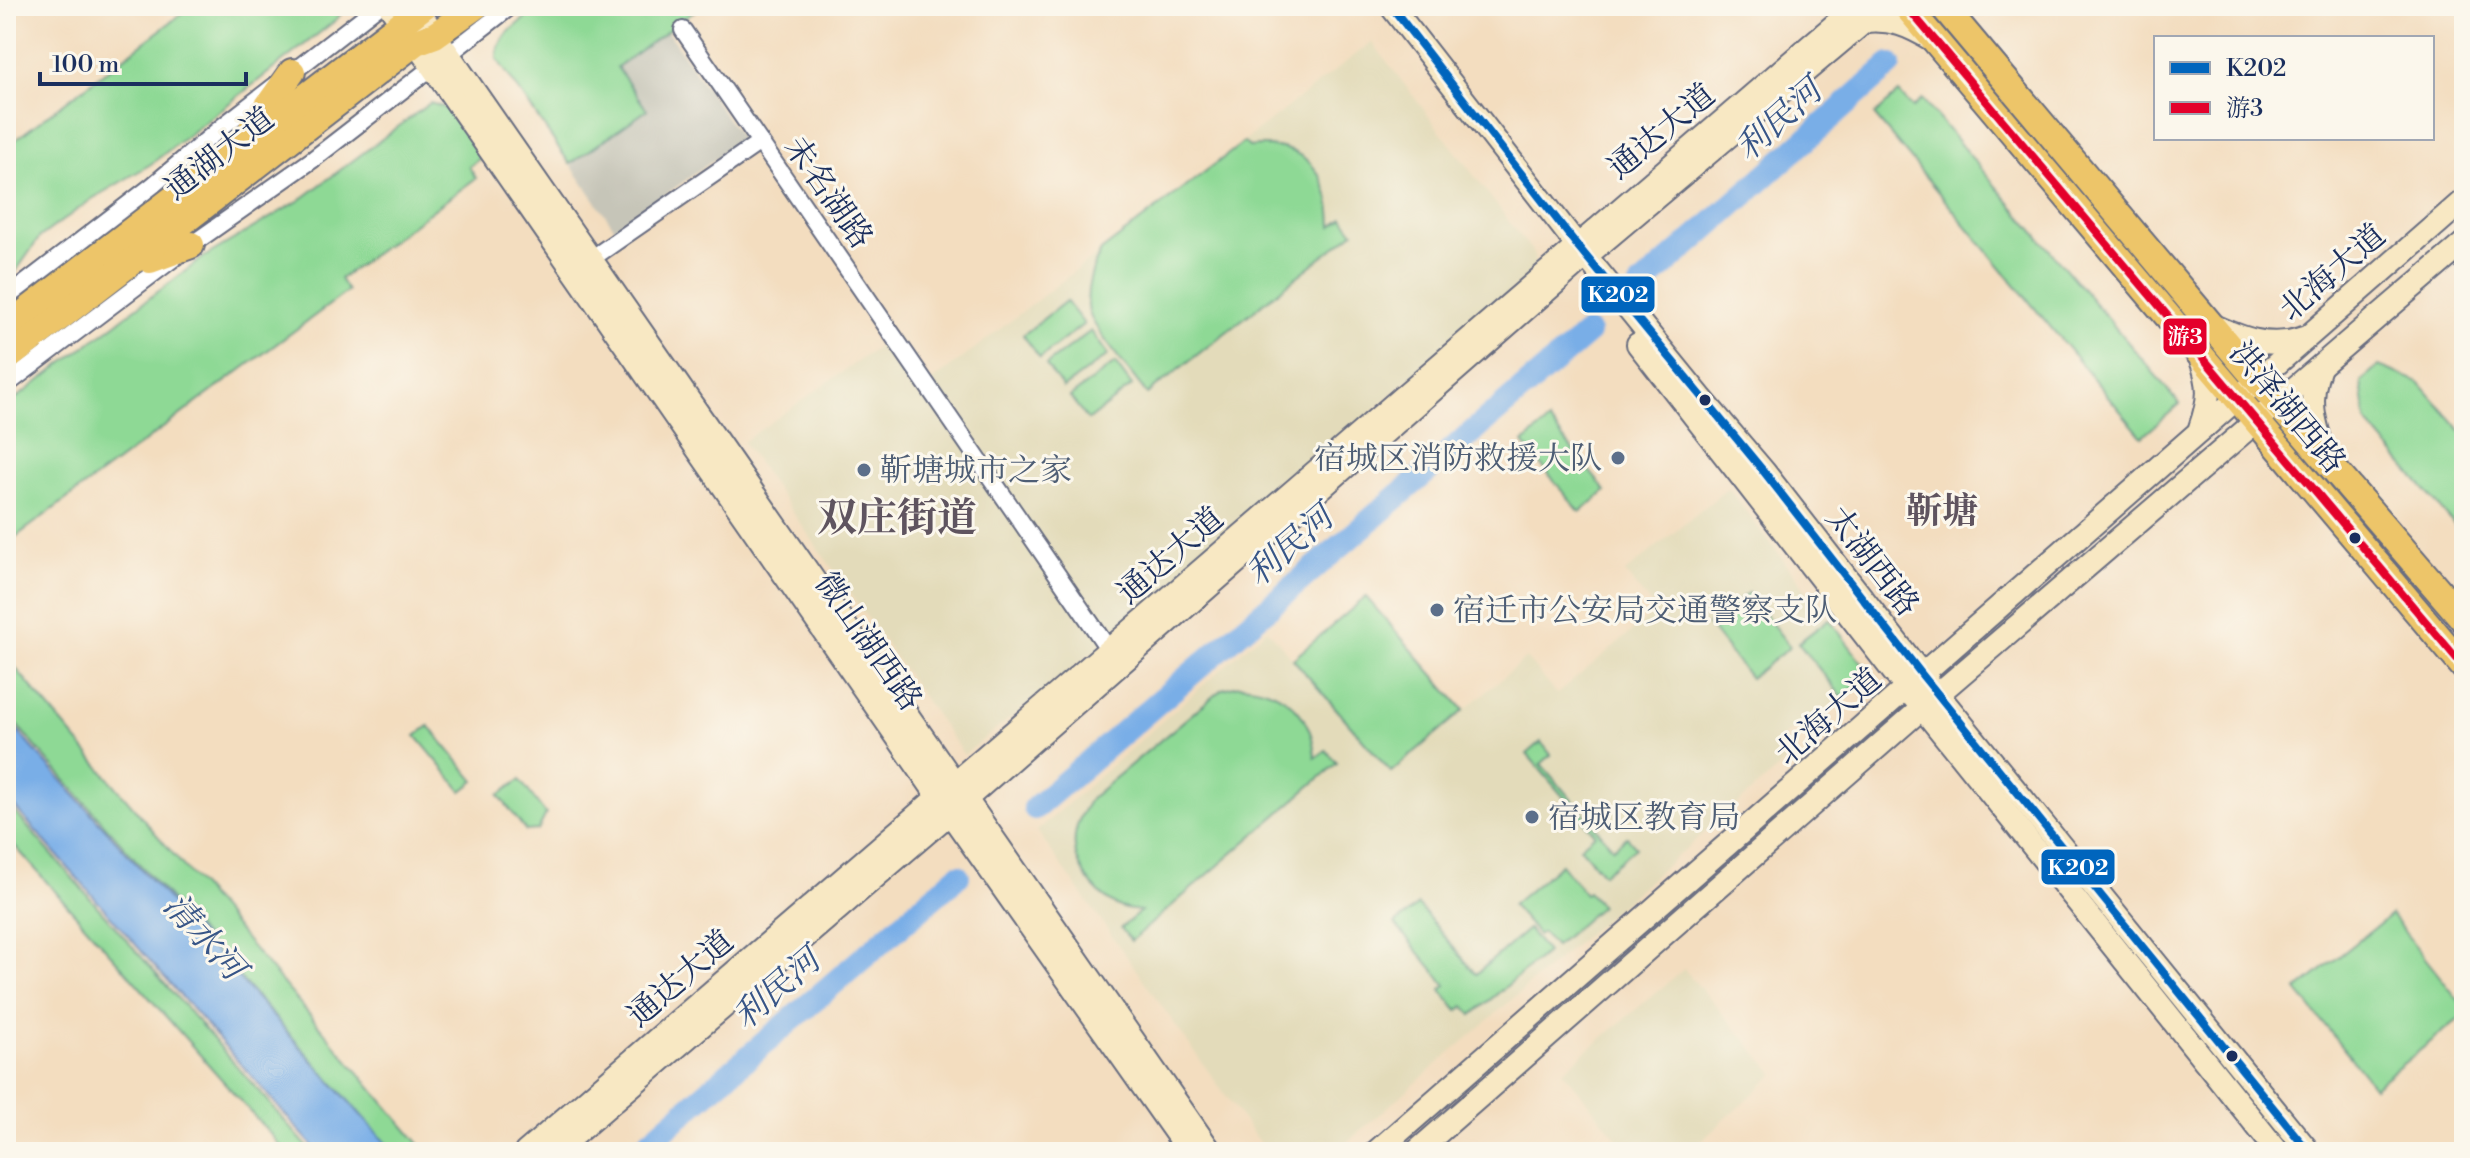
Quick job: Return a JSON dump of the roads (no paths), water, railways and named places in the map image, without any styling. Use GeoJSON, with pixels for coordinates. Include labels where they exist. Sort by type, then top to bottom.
{"type":"FeatureCollection","features":[{"type":"Feature","properties":{"kind":"main road","name":"通湖大道"},"geometry":{"type":"LineString","coordinates":[[6,327],[237,150],[420,27],[476,6]]}},
{"type":"Feature","properties":{"kind":"main road","name":"洪泽湖西路"},"geometry":{"type":"LineString","coordinates":[[1906,6],[2464,667]]}},
{"type":"Feature","properties":{"kind":"main road","name":"洪泽湖西路"},"geometry":{"type":"LineString","coordinates":[[1943,6],[2257,380],[2464,620]]}},
{"type":"Feature","properties":{"kind":"main road","name":"通湖大道"},"geometry":{"type":"LineString","coordinates":[[6,359],[124,269],[420,27]]}},
{"type":"Feature","properties":{"kind":"main road"},"geometry":{"type":"LineString","coordinates":[[237,150],[292,72]]}},
{"type":"Feature","properties":{"kind":"main road"},"geometry":{"type":"LineString","coordinates":[[124,269],[191,245]]}},
{"type":"Feature","properties":{"kind":"main road"},"geometry":{"type":"LineString","coordinates":[[2171,322],[2181,324],[2191,321],[2194,316],[2203,315]]}},
{"type":"Feature","properties":{"kind":"main road"},"geometry":{"type":"LineString","coordinates":[[2326,505],[2326,490],[2331,484],[2338,481],[2346,483]]}},
{"type":"Feature","properties":{"kind":"street"},"geometry":{"type":"LineString","coordinates":[[6,298],[378,6]]}},
{"type":"Feature","properties":{"kind":"street"},"geometry":{"type":"LineString","coordinates":[[6,385],[191,245],[312,160],[420,27],[511,6]]}},
{"type":"Feature","properties":{"kind":"street","name":"太湖西路"},"geometry":{"type":"LineString","coordinates":[[1373,6],[1576,255],[1915,682],[2309,1152]]}},
{"type":"Feature","properties":{"kind":"street","name":"太湖西路"},"geometry":{"type":"LineString","coordinates":[[1391,6],[1576,255]]}},
{"type":"Feature","properties":{"kind":"street","name":"通达大道"},"geometry":{"type":"LineString","coordinates":[[554,1152],[952,799],[1576,255],[1861,14],[1883,6]]}},
{"type":"Feature","properties":{"kind":"street"},"geometry":{"type":"LineString","coordinates":[[1960,6],[1996,69]]}},
{"type":"Feature","properties":{"kind":"street"},"geometry":{"type":"LineString","coordinates":[[1861,14],[1894,21],[1936,42]]}},
{"type":"Feature","properties":{"kind":"street","name":"微山湖西路"},"geometry":{"type":"LineString","coordinates":[[420,27],[591,259],[1189,1152]]}},
{"type":"Feature","properties":{"kind":"street","name":"微山湖西路"},"geometry":{"type":"LineString","coordinates":[[420,27],[952,799],[1211,1152]]}},
{"type":"Feature","properties":{"kind":"street","name":"未名湖路"},"geometry":{"type":"LineString","coordinates":[[683,30],[1114,658]]}},
{"type":"Feature","properties":{"kind":"street"},"geometry":{"type":"LineString","coordinates":[[591,259],[760,142]]}},
{"type":"Feature","properties":{"kind":"street","name":"北海大道"},"geometry":{"type":"LineString","coordinates":[[1376,1152],[2464,200]]}},
{"type":"Feature","properties":{"kind":"street","name":"北海大道"},"geometry":{"type":"LineString","coordinates":[[1416,1152],[1931,701],[2464,243]]}},
{"type":"Feature","properties":{"kind":"street"},"geometry":{"type":"LineString","coordinates":[[2350,299],[2348,311],[2352,318],[2359,322],[2372,322]]}},
{"type":"Feature","properties":{"kind":"street"},"geometry":{"type":"LineString","coordinates":[[2203,315],[2256,342],[2287,343],[2308,336]]}},
{"type":"Feature","properties":{"kind":"street"},"geometry":{"type":"LineString","coordinates":[[2199,431],[2209,403],[2206,372],[2200,356]]}},
{"type":"Feature","properties":{"kind":"street"},"geometry":{"type":"LineString","coordinates":[[2320,367],[2312,388],[2312,407],[2327,460]]}},
{"type":"Feature","properties":{"kind":"street"},"geometry":{"type":"LineString","coordinates":[[2226,447],[2258,446],[2279,450]]}},
{"type":"Feature","properties":{"kind":"street"},"geometry":{"type":"LineString","coordinates":[[2155,470],[2175,491]]}},
{"type":"Feature","properties":{"kind":"street","name":"太湖西路"},"geometry":{"type":"LineString","coordinates":[[1931,701],[2278,1152]]}},
{"type":"Feature","properties":{"kind":"street"},"geometry":{"type":"LineString","coordinates":[[1834,752],[1851,771]]}},
{"type":"Feature","properties":{"kind":"street","name":"通达大道"},"geometry":{"type":"LineString","coordinates":[[526,1152],[952,799]]}},
{"type":"Feature","properties":{"kind":"water"},"geometry":{"type":"Polygon","coordinates":[[[6,718],[394,1152],[318,1152],[6,797],[6,718]]]}},
{"type":"Feature","properties":{"kind":"waterway","name":"利民河"},"geometry":{"type":"LineString","coordinates":[[1640,287],[1890,65]]}},
{"type":"Feature","properties":{"kind":"waterway","name":"利民河"},"geometry":{"type":"LineString","coordinates":[[1035,808],[1588,333]]}},
{"type":"Feature","properties":{"kind":"waterway","name":"利民河"},"geometry":{"type":"LineString","coordinates":[[638,1152],[958,876]]}},
{"type":"Feature","properties":{"kind":"place","name":"宿城区消防救援大队"},"geometry":{"type":"Point","coordinates":[1618,458]}},
{"type":"Feature","properties":{"kind":"place","name":"靳塘城市之家"},"geometry":{"type":"Point","coordinates":[864,470]}},
{"type":"Feature","properties":{"kind":"place","name":"宿迁市公安局交通警察支队"},"geometry":{"type":"Point","coordinates":[1437,610]}},
{"type":"Feature","properties":{"kind":"place","name":"宿城区教育局"},"geometry":{"type":"Point","coordinates":[1532,817]}},
{"type":"Feature","properties":{"kind":"district","name":"靳塘"},"geometry":{"type":"Point","coordinates":[1942,510]}},
{"type":"Feature","properties":{"kind":"district","name":"双庄街道"},"geometry":{"type":"Point","coordinates":[897,517]}},
{"type":"Feature","properties":{"kind":"water label","name":"清水河"},"geometry":{"type":"Point","coordinates":[205,936]}}]}
